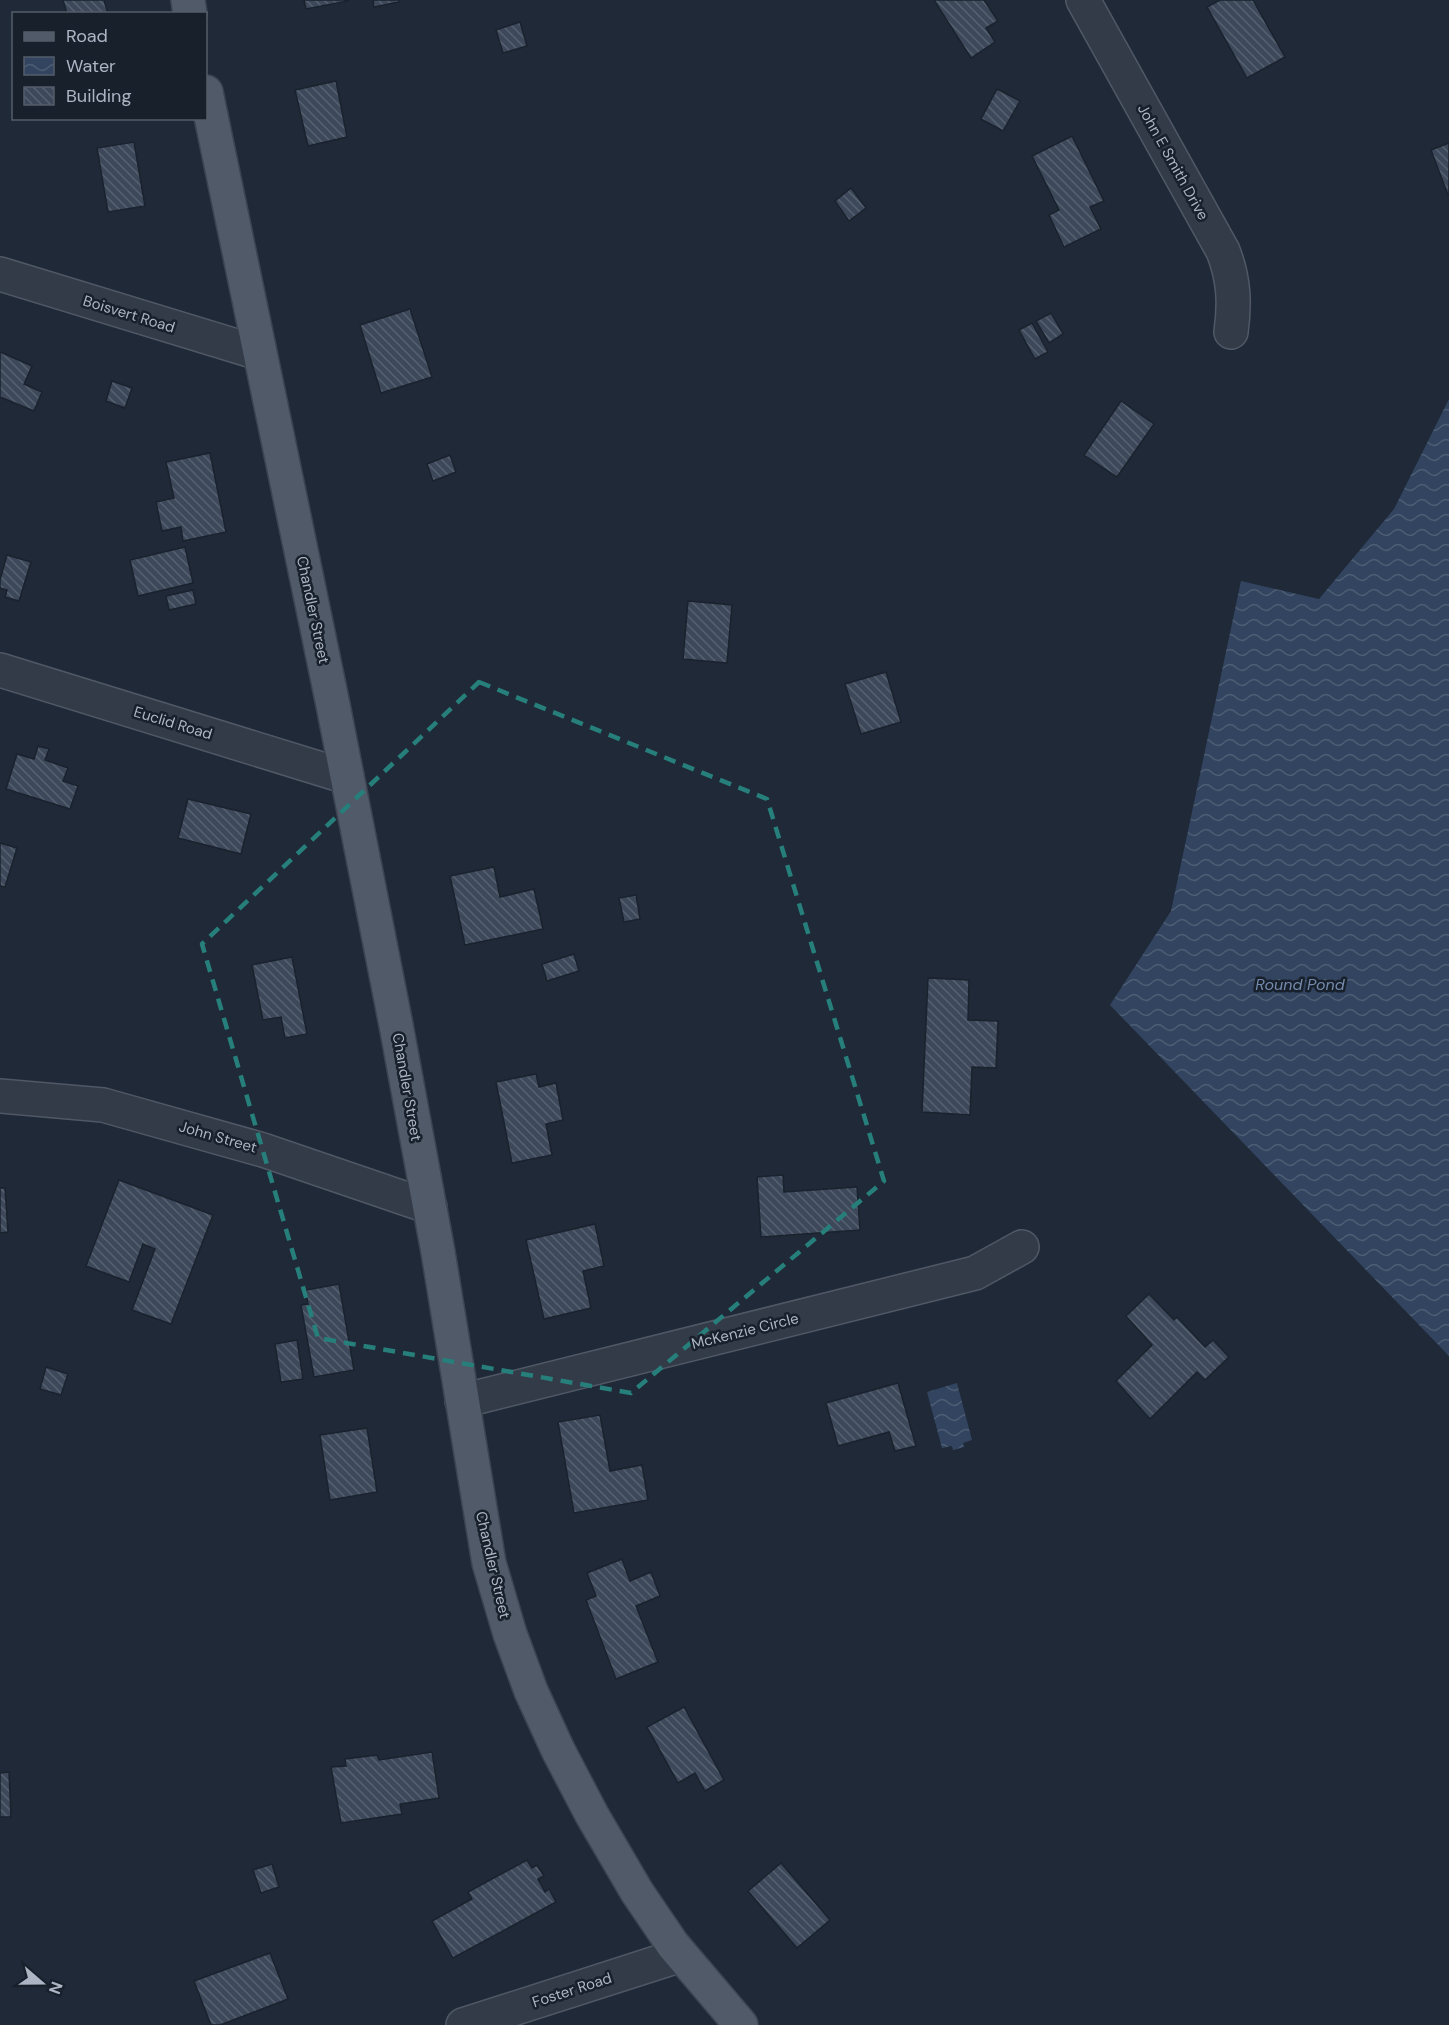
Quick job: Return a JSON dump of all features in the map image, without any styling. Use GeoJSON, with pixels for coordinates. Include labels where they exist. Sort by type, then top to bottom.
{"type":"FeatureCollection","features":[{"type":"Feature","properties":{"kind":"main road","name":"Chandler Street"},"geometry":{"type":"LineString","coordinates":[[207,97],[347,777],[430,1207],[489,1563],[510,1634],[531,1691],[558,1750],[592,1815],[637,1892],[681,1955],[741,2025]]}},
{"type":"Feature","properties":{"kind":"street","name":"John E Smith Drive"},"geometry":{"type":"LineString","coordinates":[[1083,0],[1223,251],[1230,268],[1234,291],[1231,332]]}},
{"type":"Feature","properties":{"kind":"street","name":"Boisvert Road"},"geometry":{"type":"LineString","coordinates":[[0,274],[259,353]]}},
{"type":"Feature","properties":{"kind":"street","name":"Euclid Road"},"geometry":{"type":"LineString","coordinates":[[0,670],[347,777]]}},
{"type":"Feature","properties":{"kind":"street","name":"John Street"},"geometry":{"type":"LineString","coordinates":[[0,1096],[103,1105],[263,1150],[430,1207]]}},
{"type":"Feature","properties":{"kind":"street","name":"McKenzie Circle"},"geometry":{"type":"LineString","coordinates":[[462,1401],[975,1273],[1022,1247]]}},
{"type":"Feature","properties":{"kind":"street","name":"Foster Road"},"geometry":{"type":"LineString","coordinates":[[463,2025],[681,1955]]}},
{"type":"Feature","properties":{"kind":"highlighted area"},"geometry":{"type":"Polygon","coordinates":[[[479,682],[767,799],[884,1181],[631,1393],[318,1338],[202,944],[479,682]]]}},
{"type":"Feature","properties":{"kind":"water","name":"Round Pond"},"geometry":{"type":"Polygon","coordinates":[[[1449,399],[1449,1356],[1110,1005],[1171,911],[1241,581],[1319,599],[1394,509],[1449,399]]]}},
{"type":"Feature","properties":{"kind":"water"},"geometry":{"type":"Polygon","coordinates":[[[957,1383],[972,1440],[963,1443],[964,1447],[953,1450],[952,1446],[942,1448],[927,1392],[957,1383]]]}},
{"type":"Feature","properties":{"kind":"building"},"geometry":{"type":"Polygon","coordinates":[[[63,0],[104,0],[107,12],[66,12],[63,0]]]}},
{"type":"Feature","properties":{"kind":"building"},"geometry":{"type":"Polygon","coordinates":[[[304,0],[348,0],[348,1],[306,9],[304,0]]]}},
{"type":"Feature","properties":{"kind":"building"},"geometry":{"type":"Polygon","coordinates":[[[373,0],[398,0],[399,2],[374,7],[373,0]]]}},
{"type":"Feature","properties":{"kind":"building"},"geometry":{"type":"Polygon","coordinates":[[[934,0],[984,0],[998,21],[986,28],[995,42],[971,58],[934,0]]]}},
{"type":"Feature","properties":{"kind":"building"},"geometry":{"type":"Polygon","coordinates":[[[1220,0],[1253,0],[1285,57],[1247,78],[1207,7],[1220,0]]]}},
{"type":"Feature","properties":{"kind":"building"},"geometry":{"type":"Polygon","coordinates":[[[520,22],[527,46],[503,53],[496,30],[520,22]]]}},
{"type":"Feature","properties":{"kind":"building"},"geometry":{"type":"Polygon","coordinates":[[[336,81],[347,137],[308,146],[295,90],[336,81]]]}},
{"type":"Feature","properties":{"kind":"building"},"geometry":{"type":"Polygon","coordinates":[[[997,89],[1020,101],[1003,131],[981,119],[997,89]]]}},
{"type":"Feature","properties":{"kind":"building"},"geometry":{"type":"Polygon","coordinates":[[[1072,136],[1104,201],[1090,207],[1101,229],[1064,247],[1049,215],[1059,210],[1032,156],[1072,136]]]}},
{"type":"Feature","properties":{"kind":"building"},"geometry":{"type":"Polygon","coordinates":[[[134,142],[145,206],[108,212],[97,148],[134,142]]]}},
{"type":"Feature","properties":{"kind":"building"},"geometry":{"type":"Polygon","coordinates":[[[1449,143],[1449,195],[1448,195],[1431,150],[1449,143]]]}},
{"type":"Feature","properties":{"kind":"building"},"geometry":{"type":"Polygon","coordinates":[[[851,188],[866,208],[849,221],[835,201],[851,188]]]}},
{"type":"Feature","properties":{"kind":"building"},"geometry":{"type":"Polygon","coordinates":[[[410,309],[432,377],[381,393],[360,325],[410,309]]]}},
{"type":"Feature","properties":{"kind":"building"},"geometry":{"type":"Polygon","coordinates":[[[1051,313],[1063,334],[1049,343],[1036,321],[1051,313]]]}},
{"type":"Feature","properties":{"kind":"building"},"geometry":{"type":"Polygon","coordinates":[[[1032,323],[1048,352],[1035,359],[1019,330],[1032,323]]]}},
{"type":"Feature","properties":{"kind":"building"},"geometry":{"type":"Polygon","coordinates":[[[0,352],[32,366],[24,384],[42,392],[34,411],[0,397],[0,352]]]}},
{"type":"Feature","properties":{"kind":"building"},"geometry":{"type":"Polygon","coordinates":[[[112,381],[132,388],[125,408],[106,401],[112,381]]]}},
{"type":"Feature","properties":{"kind":"building"},"geometry":{"type":"Polygon","coordinates":[[[1121,401],[1154,424],[1117,477],[1084,455],[1121,401]]]}},
{"type":"Feature","properties":{"kind":"building"},"geometry":{"type":"Polygon","coordinates":[[[210,453],[226,532],[183,541],[181,527],[162,531],[156,502],[174,498],[166,462],[210,453]]]}},
{"type":"Feature","properties":{"kind":"building"},"geometry":{"type":"Polygon","coordinates":[[[450,455],[456,472],[433,481],[427,464],[450,455]]]}},
{"type":"Feature","properties":{"kind":"building"},"geometry":{"type":"Polygon","coordinates":[[[185,547],[193,583],[138,596],[130,560],[185,547]]]}},
{"type":"Feature","properties":{"kind":"building"},"geometry":{"type":"Polygon","coordinates":[[[7,555],[31,562],[19,601],[5,597],[7,590],[0,588],[7,555]]]}},
{"type":"Feature","properties":{"kind":"building"},"geometry":{"type":"Polygon","coordinates":[[[193,590],[196,604],[169,610],[166,596],[193,590]]]}},
{"type":"Feature","properties":{"kind":"building"},"geometry":{"type":"Polygon","coordinates":[[[688,601],[732,605],[727,663],[683,659],[688,601]]]}},
{"type":"Feature","properties":{"kind":"building"},"geometry":{"type":"Polygon","coordinates":[[[886,672],[901,722],[861,734],[845,684],[886,672]]]}},
{"type":"Feature","properties":{"kind":"building"},"geometry":{"type":"Polygon","coordinates":[[[38,746],[49,749],[45,760],[68,768],[63,781],[78,786],[70,809],[6,789],[17,754],[34,759],[38,746]]]}},
{"type":"Feature","properties":{"kind":"building"},"geometry":{"type":"Polygon","coordinates":[[[188,799],[251,814],[241,854],[178,838],[188,799]]]}},
{"type":"Feature","properties":{"kind":"building"},"geometry":{"type":"Polygon","coordinates":[[[0,843],[17,848],[5,887],[0,886],[0,843]]]}},
{"type":"Feature","properties":{"kind":"building"},"geometry":{"type":"Polygon","coordinates":[[[494,867],[500,897],[534,889],[543,929],[465,945],[450,876],[494,867]]]}},
{"type":"Feature","properties":{"kind":"building"},"geometry":{"type":"Polygon","coordinates":[[[636,895],[640,919],[624,922],[619,898],[636,895]]]}},
{"type":"Feature","properties":{"kind":"building"},"geometry":{"type":"Polygon","coordinates":[[[574,954],[579,971],[547,981],[542,964],[574,954]]]}},
{"type":"Feature","properties":{"kind":"building"},"geometry":{"type":"Polygon","coordinates":[[[292,957],[307,1034],[285,1038],[281,1017],[263,1020],[252,965],[292,957]]]}},
{"type":"Feature","properties":{"kind":"building"},"geometry":{"type":"Polygon","coordinates":[[[928,978],[969,980],[968,1020],[998,1021],[996,1068],[972,1067],[970,1115],[922,1112],[928,978]]]}},
{"type":"Feature","properties":{"kind":"building"},"geometry":{"type":"Polygon","coordinates":[[[536,1074],[539,1087],[556,1083],[563,1120],[546,1124],[552,1155],[512,1163],[496,1082],[536,1074]]]}},
{"type":"Feature","properties":{"kind":"building"},"geometry":{"type":"Polygon","coordinates":[[[783,1175],[784,1192],[857,1187],[860,1230],[761,1237],[757,1177],[783,1175]]]}},
{"type":"Feature","properties":{"kind":"building"},"geometry":{"type":"Polygon","coordinates":[[[119,1180],[213,1215],[171,1324],[132,1310],[155,1249],[143,1244],[129,1282],[86,1266],[119,1180]]]}},
{"type":"Feature","properties":{"kind":"building"},"geometry":{"type":"Polygon","coordinates":[[[0,1188],[5,1188],[8,1232],[0,1233],[0,1188]]]}},
{"type":"Feature","properties":{"kind":"building"},"geometry":{"type":"Polygon","coordinates":[[[595,1224],[604,1266],[583,1271],[591,1308],[544,1319],[526,1240],[595,1224]]]}},
{"type":"Feature","properties":{"kind":"building"},"geometry":{"type":"Polygon","coordinates":[[[339,1284],[354,1370],[314,1377],[301,1305],[308,1304],[306,1290],[339,1284]]]}},
{"type":"Feature","properties":{"kind":"building"},"geometry":{"type":"Polygon","coordinates":[[[1149,1294],[1174,1320],[1177,1317],[1205,1347],[1213,1340],[1229,1357],[1205,1380],[1197,1372],[1150,1419],[1116,1381],[1152,1345],[1126,1316],[1149,1294]]]}},
{"type":"Feature","properties":{"kind":"building"},"geometry":{"type":"Polygon","coordinates":[[[297,1340],[303,1379],[281,1382],[275,1344],[297,1340]]]}},
{"type":"Feature","properties":{"kind":"building"},"geometry":{"type":"Polygon","coordinates":[[[46,1367],[68,1374],[61,1395],[40,1389],[46,1367]]]}},
{"type":"Feature","properties":{"kind":"building"},"geometry":{"type":"Polygon","coordinates":[[[898,1383],[916,1446],[895,1451],[889,1432],[838,1446],[826,1403],[898,1383]]]}},
{"type":"Feature","properties":{"kind":"building"},"geometry":{"type":"Polygon","coordinates":[[[600,1415],[610,1471],[642,1465],[648,1500],[574,1513],[558,1422],[600,1415]]]}},
{"type":"Feature","properties":{"kind":"building"},"geometry":{"type":"Polygon","coordinates":[[[367,1428],[377,1492],[330,1500],[320,1435],[367,1428]]]}},
{"type":"Feature","properties":{"kind":"building"},"geometry":{"type":"Polygon","coordinates":[[[622,1559],[630,1581],[651,1572],[660,1596],[636,1606],[658,1662],[616,1679],[586,1600],[596,1596],[587,1573],[622,1559]]]}},
{"type":"Feature","properties":{"kind":"building"},"geometry":{"type":"Polygon","coordinates":[[[684,1707],[724,1780],[705,1791],[695,1773],[678,1783],[647,1727],[684,1707]]]}},
{"type":"Feature","properties":{"kind":"building"},"geometry":{"type":"Polygon","coordinates":[[[432,1752],[439,1798],[400,1804],[402,1814],[341,1823],[331,1767],[346,1766],[345,1759],[377,1755],[379,1760],[432,1752]]]}},
{"type":"Feature","properties":{"kind":"building"},"geometry":{"type":"Polygon","coordinates":[[[9,1772],[11,1817],[0,1817],[0,1773],[9,1772]]]}},
{"type":"Feature","properties":{"kind":"building"},"geometry":{"type":"Polygon","coordinates":[[[527,1860],[532,1868],[537,1865],[544,1876],[538,1879],[545,1892],[549,1889],[556,1902],[453,1958],[432,1921],[472,1899],[468,1892],[527,1860]]]}},
{"type":"Feature","properties":{"kind":"building"},"geometry":{"type":"Polygon","coordinates":[[[781,1863],[830,1920],[797,1948],[748,1891],[781,1863]]]}},
{"type":"Feature","properties":{"kind":"building"},"geometry":{"type":"Polygon","coordinates":[[[272,1864],[279,1887],[261,1893],[253,1870],[272,1864]]]}},
{"type":"Feature","properties":{"kind":"building"},"geometry":{"type":"Polygon","coordinates":[[[270,1953],[288,1999],[220,2025],[211,2025],[194,1981],[270,1953]]]}}]}
